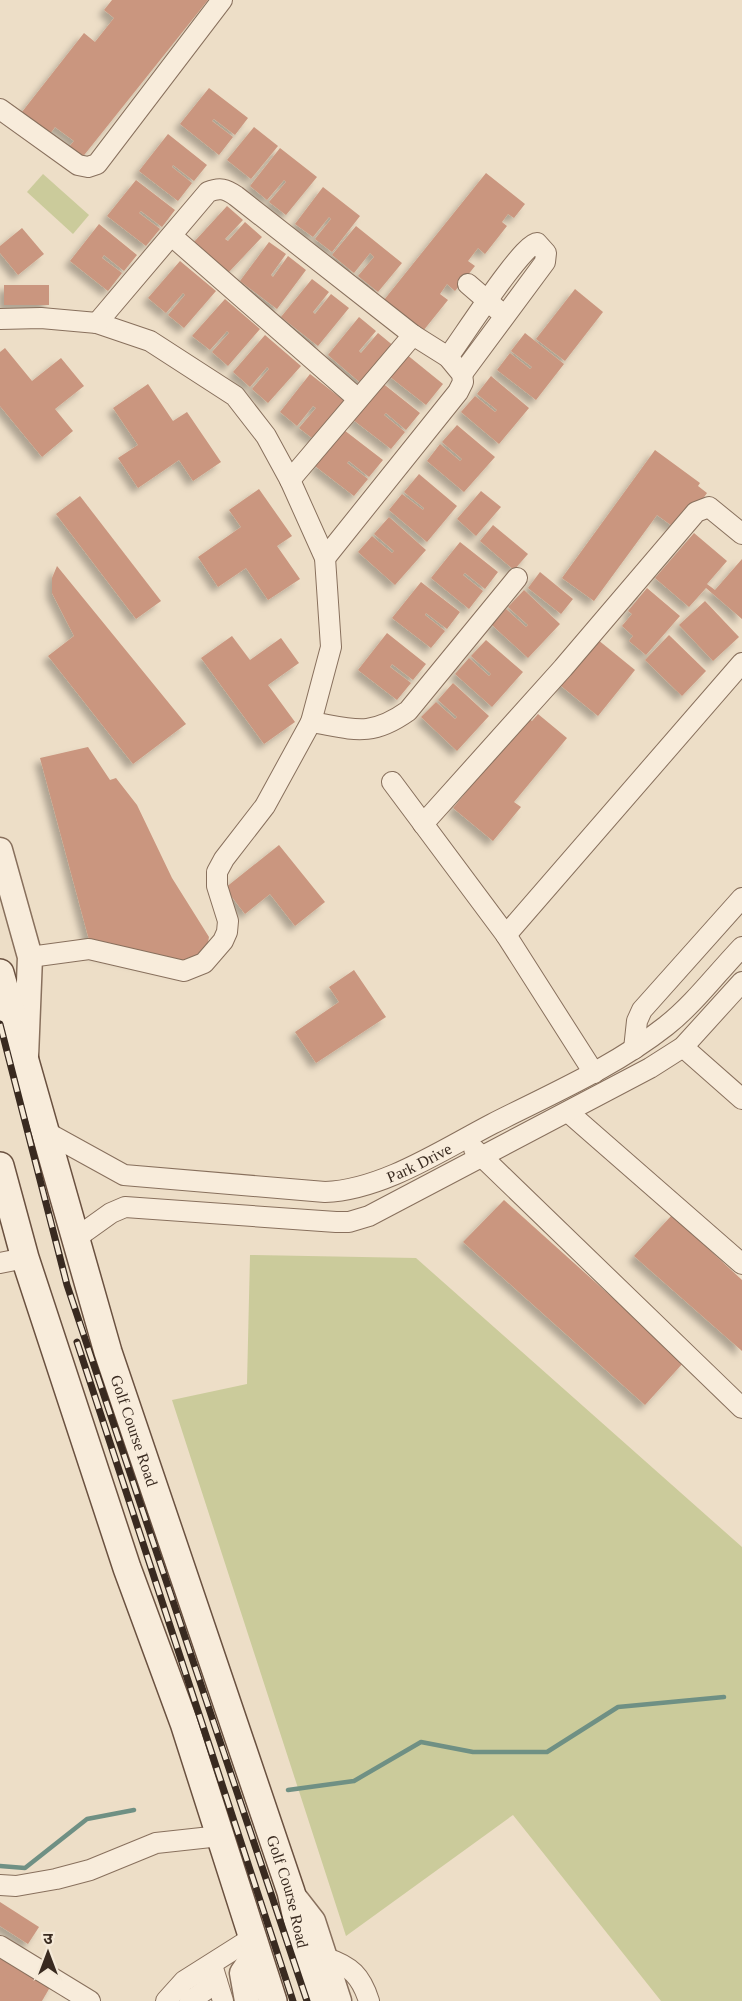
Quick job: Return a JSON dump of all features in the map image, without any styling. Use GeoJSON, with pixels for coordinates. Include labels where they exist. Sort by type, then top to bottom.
{"type":"FeatureCollection","features":[{"type":"Feature","properties":{"kind":"main road"},"geometry":{"type":"LineString","coordinates":[[0,973],[26,1064]]}},
{"type":"Feature","properties":{"kind":"main road","name":"Golf Course Road"},"geometry":{"type":"LineString","coordinates":[[26,1064],[108,1352],[291,1892],[304,1949],[321,2001]]}},
{"type":"Feature","properties":{"kind":"main road"},"geometry":{"type":"LineString","coordinates":[[0,1166],[13,1260],[184,1723],[273,2001]]}},
{"type":"Feature","properties":{"kind":"street"},"geometry":{"type":"LineString","coordinates":[[0,109],[78,165],[87,167],[97,164],[222,0]]}},
{"type":"Feature","properties":{"kind":"street"},"geometry":{"type":"LineString","coordinates":[[97,323],[173,237],[208,192],[218,188],[228,190],[413,335],[448,357],[462,374],[463,382],[458,392],[325,558]]}},
{"type":"Feature","properties":{"kind":"street"},"geometry":{"type":"LineString","coordinates":[[173,237],[358,399]]}},
{"type":"Feature","properties":{"kind":"street"},"geometry":{"type":"LineString","coordinates":[[448,357],[512,265],[530,244],[537,243],[546,253],[547,258],[462,374]]}},
{"type":"Feature","properties":{"kind":"street"},"geometry":{"type":"LineString","coordinates":[[512,265],[532,279]]}},
{"type":"Feature","properties":{"kind":"street"},"geometry":{"type":"LineString","coordinates":[[468,284],[504,316]]}},
{"type":"Feature","properties":{"kind":"street"},"geometry":{"type":"LineString","coordinates":[[0,320],[41,318],[97,323],[150,341],[235,396],[266,436],[290,480],[325,558],[331,646],[311,722],[265,806],[224,859],[218,872],[218,886],[228,921],[227,932],[223,941],[204,963],[184,971],[89,949],[30,957]]}},
{"type":"Feature","properties":{"kind":"street"},"geometry":{"type":"LineString","coordinates":[[290,480],[413,335]]}},
{"type":"Feature","properties":{"kind":"street"},"geometry":{"type":"LineString","coordinates":[[423,824],[563,668],[696,512],[709,507],[717,510],[742,534]]}},
{"type":"Feature","properties":{"kind":"street"},"geometry":{"type":"LineString","coordinates":[[311,722],[370,730],[389,725],[408,711],[517,578]]}},
{"type":"Feature","properties":{"kind":"street"},"geometry":{"type":"LineString","coordinates":[[506,935],[742,663]]}},
{"type":"Feature","properties":{"kind":"street"},"geometry":{"type":"LineString","coordinates":[[392,782],[506,935],[594,1073]]}},
{"type":"Feature","properties":{"kind":"street","name":"Golf Course Road"},"geometry":{"type":"LineString","coordinates":[[0,850],[30,957],[26,1064]]}},
{"type":"Feature","properties":{"kind":"street"},"geometry":{"type":"LineString","coordinates":[[634,1049],[637,1021],[642,1010],[742,898]]}},
{"type":"Feature","properties":{"kind":"street","name":"Park Drive"},"geometry":{"type":"LineString","coordinates":[[46,1132],[112,1171],[138,1178],[325,1192],[350,1191],[380,1180],[466,1138],[594,1073],[634,1049],[668,1024],[742,947]]}},
{"type":"Feature","properties":{"kind":"street","name":"Park Drive"},"geometry":{"type":"LineString","coordinates":[[76,1238],[111,1213],[135,1207],[349,1222],[369,1216],[568,1112],[682,1047],[742,982]]}},
{"type":"Feature","properties":{"kind":"street"},"geometry":{"type":"LineString","coordinates":[[682,1047],[742,1099]]}},
{"type":"Feature","properties":{"kind":"street"},"geometry":{"type":"LineString","coordinates":[[568,1112],[742,1264]]}},
{"type":"Feature","properties":{"kind":"street"},"geometry":{"type":"LineString","coordinates":[[466,1138],[482,1158],[742,1408]]}},
{"type":"Feature","properties":{"kind":"street"},"geometry":{"type":"LineString","coordinates":[[135,1207],[138,1178]]}},
{"type":"Feature","properties":{"kind":"street"},"geometry":{"type":"LineString","coordinates":[[0,1885],[16,1886],[90,1870],[156,1843],[220,1836]]}},
{"type":"Feature","properties":{"kind":"street"},"geometry":{"type":"LineString","coordinates":[[291,1892],[313,1922],[339,2001]]}},
{"type":"Feature","properties":{"kind":"street"},"geometry":{"type":"LineString","coordinates":[[190,2001],[217,1983],[255,1944]]}},
{"type":"Feature","properties":{"kind":"street"},"geometry":{"type":"LineString","coordinates":[[247,2001],[242,1973],[255,1944]]}},
{"type":"Feature","properties":{"kind":"street"},"geometry":{"type":"LineString","coordinates":[[0,1947],[66,1995],[90,2001]]}},
{"type":"Feature","properties":{"kind":"street"},"geometry":{"type":"LineString","coordinates":[[326,1958],[346,1965],[354,1971],[363,1983],[369,2001]]}},
{"type":"Feature","properties":{"kind":"street"},"geometry":{"type":"LineString","coordinates":[[166,2001],[184,1981],[217,1983]]}},
{"type":"Feature","properties":{"kind":"green space"},"geometry":{"type":"Polygon","coordinates":[[[43,174],[89,215],[73,234],[27,192],[43,174]]]}},
{"type":"Feature","properties":{"kind":"green space"},"geometry":{"type":"Polygon","coordinates":[[[250,1255],[416,1258],[742,1547],[742,2001],[661,2001],[513,1815],[346,1936],[172,1400],[247,1384],[250,1255]]]}},
{"type":"Feature","properties":{"kind":"building"},"geometry":{"type":"Polygon","coordinates":[[[112,0],[208,0],[81,159],[68,148],[74,141],[55,127],[50,134],[22,112],[84,33],[95,42],[114,18],[104,10],[112,0]]]}},
{"type":"Feature","properties":{"kind":"building"},"geometry":{"type":"Polygon","coordinates":[[[209,88],[248,118],[235,135],[214,119],[212,121],[233,137],[219,155],[180,124],[209,88]]]}},
{"type":"Feature","properties":{"kind":"building"},"geometry":{"type":"Polygon","coordinates":[[[254,127],[278,146],[251,179],[227,160],[254,127]]]}},
{"type":"Feature","properties":{"kind":"building"},"geometry":{"type":"Polygon","coordinates":[[[168,134],[207,165],[194,181],[173,165],[172,167],[192,183],[178,201],[139,171],[168,134]]]}},
{"type":"Feature","properties":{"kind":"building"},"geometry":{"type":"Polygon","coordinates":[[[280,148],[317,177],[286,215],[269,202],[286,182],[284,180],[267,200],[250,186],[280,148]]]}},
{"type":"Feature","properties":{"kind":"building"},"geometry":{"type":"Polygon","coordinates":[[[486,173],[525,204],[514,218],[508,214],[502,222],[507,226],[485,254],[478,248],[468,261],[475,266],[455,291],[447,284],[440,294],[448,300],[423,331],[384,300],[486,173]]]}},
{"type":"Feature","properties":{"kind":"building"},"geometry":{"type":"Polygon","coordinates":[[[136,180],[175,210],[162,227],[141,211],[139,213],[160,229],[146,246],[107,216],[136,180]]]}},
{"type":"Feature","properties":{"kind":"building"},"geometry":{"type":"Polygon","coordinates":[[[323,187],[360,216],[332,252],[315,239],[331,219],[329,217],[313,237],[295,224],[323,187]]]}},
{"type":"Feature","properties":{"kind":"building"},"geometry":{"type":"Polygon","coordinates":[[[227,206],[243,220],[225,239],[228,241],[245,222],[262,237],[228,273],[194,242],[227,206]]]}},
{"type":"Feature","properties":{"kind":"building"},"geometry":{"type":"Polygon","coordinates":[[[99,224],[137,255],[124,271],[104,255],[102,258],[122,273],[108,291],[70,261],[99,224]]]}},
{"type":"Feature","properties":{"kind":"building"},"geometry":{"type":"Polygon","coordinates":[[[356,226],[402,263],[378,292],[358,276],[374,257],[370,253],[354,273],[332,255],[356,226]]]}},
{"type":"Feature","properties":{"kind":"building"},"geometry":{"type":"Polygon","coordinates":[[[22,228],[44,254],[18,275],[0,253],[0,246],[22,228]]]}},
{"type":"Feature","properties":{"kind":"building"},"geometry":{"type":"Polygon","coordinates":[[[269,242],[286,254],[271,275],[273,277],[288,256],[306,270],[277,309],[240,281],[269,242]]]}},
{"type":"Feature","properties":{"kind":"building"},"geometry":{"type":"Polygon","coordinates":[[[180,261],[216,291],[184,328],[168,315],[185,295],[183,293],[166,313],[148,298],[180,261]]]}},
{"type":"Feature","properties":{"kind":"building"},"geometry":{"type":"Polygon","coordinates":[[[312,279],[329,292],[313,312],[315,314],[331,294],[349,308],[318,346],[281,317],[312,279]]]}},
{"type":"Feature","properties":{"kind":"building"},"geometry":{"type":"Polygon","coordinates":[[[4,285],[49,285],[49,305],[4,305],[4,285]]]}},
{"type":"Feature","properties":{"kind":"building"},"geometry":{"type":"Polygon","coordinates":[[[575,289],[603,312],[565,361],[536,339],[575,289]]]}},
{"type":"Feature","properties":{"kind":"building"},"geometry":{"type":"Polygon","coordinates":[[[225,299],[260,329],[228,366],[212,352],[229,333],[227,331],[210,350],[192,336],[225,299]]]}},
{"type":"Feature","properties":{"kind":"building"},"geometry":{"type":"Polygon","coordinates":[[[359,317],[376,331],[359,351],[361,353],[378,333],[395,347],[363,385],[328,355],[359,317]]]}},
{"type":"Feature","properties":{"kind":"building"},"geometry":{"type":"Polygon","coordinates":[[[525,333],[564,364],[536,400],[497,370],[510,353],[530,369],[532,367],[511,351],[525,333]]]}},
{"type":"Feature","properties":{"kind":"building"},"geometry":{"type":"Polygon","coordinates":[[[265,335],[301,366],[268,403],[252,389],[269,369],[267,367],[250,387],[233,372],[265,335]]]}},
{"type":"Feature","properties":{"kind":"building"},"geometry":{"type":"Polygon","coordinates":[[[5,348],[32,381],[61,358],[84,386],[55,409],[73,431],[42,457],[0,406],[0,352],[5,348]]]}},
{"type":"Feature","properties":{"kind":"building"},"geometry":{"type":"Polygon","coordinates":[[[406,354],[443,384],[426,405],[389,376],[406,354]]]}},
{"type":"Feature","properties":{"kind":"building"},"geometry":{"type":"Polygon","coordinates":[[[310,374],[347,403],[316,441],[299,428],[316,408],[313,406],[297,426],[280,412],[310,374]]]}},
{"type":"Feature","properties":{"kind":"building"},"geometry":{"type":"Polygon","coordinates":[[[491,376],[529,408],[499,444],[461,412],[475,396],[495,412],[497,410],[477,394],[491,376]]]}},
{"type":"Feature","properties":{"kind":"building"},"geometry":{"type":"Polygon","coordinates":[[[381,382],[420,413],[406,430],[386,413],[384,415],[405,432],[391,449],[352,419],[381,382]]]}},
{"type":"Feature","properties":{"kind":"building"},"geometry":{"type":"Polygon","coordinates":[[[148,384],[173,421],[187,412],[221,462],[193,481],[179,460],[138,488],[118,458],[138,445],[113,408],[148,384]]]}},
{"type":"Feature","properties":{"kind":"building"},"geometry":{"type":"Polygon","coordinates":[[[457,425],[495,457],[464,492],[427,461],[440,444],[460,461],[462,459],[442,442],[457,425]]]}},
{"type":"Feature","properties":{"kind":"building"},"geometry":{"type":"Polygon","coordinates":[[[344,430],[383,460],[369,477],[349,461],[347,463],[368,479],[354,496],[315,466],[344,430]]]}},
{"type":"Feature","properties":{"kind":"building"},"geometry":{"type":"Polygon","coordinates":[[[655,450],[700,483],[698,486],[707,493],[695,510],[675,528],[657,515],[594,601],[562,578],[655,450]]]}},
{"type":"Feature","properties":{"kind":"building"},"geometry":{"type":"Polygon","coordinates":[[[419,474],[457,506],[427,542],[389,510],[402,494],[423,510],[424,508],[404,492],[419,474]]]}},
{"type":"Feature","properties":{"kind":"building"},"geometry":{"type":"Polygon","coordinates":[[[259,489],[292,536],[277,546],[300,579],[268,600],[246,568],[218,587],[198,557],[241,527],[229,510],[259,489]]]}},
{"type":"Feature","properties":{"kind":"building"},"geometry":{"type":"Polygon","coordinates":[[[481,491],[501,507],[476,536],[457,519],[481,491]]]}},
{"type":"Feature","properties":{"kind":"building"},"geometry":{"type":"Polygon","coordinates":[[[80,496],[161,601],[136,619],[56,514],[80,496]]]}},
{"type":"Feature","properties":{"kind":"building"},"geometry":{"type":"Polygon","coordinates":[[[389,517],[426,550],[395,585],[358,552],[372,536],[392,553],[394,551],[374,534],[389,517]]]}},
{"type":"Feature","properties":{"kind":"building"},"geometry":{"type":"Polygon","coordinates":[[[493,525],[528,554],[514,570],[480,541],[493,525]]]}},
{"type":"Feature","properties":{"kind":"building"},"geometry":{"type":"Polygon","coordinates":[[[694,533],[727,561],[707,584],[715,590],[742,559],[742,619],[706,588],[689,607],[655,578],[694,533]]]}},
{"type":"Feature","properties":{"kind":"building"},"geometry":{"type":"Polygon","coordinates":[[[460,542],[498,572],[485,589],[465,573],[463,575],[483,591],[469,609],[431,578],[460,542]]]}},
{"type":"Feature","properties":{"kind":"building"},"geometry":{"type":"Polygon","coordinates":[[[57,566],[186,724],[133,764],[48,656],[74,636],[52,593],[52,578],[57,566]]]}},
{"type":"Feature","properties":{"kind":"building"},"geometry":{"type":"Polygon","coordinates":[[[540,572],[573,599],[561,614],[528,588],[540,572]]]}},
{"type":"Feature","properties":{"kind":"building"},"geometry":{"type":"Polygon","coordinates":[[[421,582],[460,612],[447,629],[426,613],[425,615],[445,631],[431,648],[392,618],[421,582]]]}},
{"type":"Feature","properties":{"kind":"building"},"geometry":{"type":"Polygon","coordinates":[[[647,588],[680,616],[646,655],[629,641],[633,636],[622,626],[632,614],[628,611],[647,588]]]}},
{"type":"Feature","properties":{"kind":"building"},"geometry":{"type":"Polygon","coordinates":[[[524,590],[560,624],[528,658],[492,625],[506,609],[526,627],[528,625],[508,607],[524,590]]]}},
{"type":"Feature","properties":{"kind":"building"},"geometry":{"type":"Polygon","coordinates":[[[705,601],[739,637],[713,661],[679,625],[705,601]]]}},
{"type":"Feature","properties":{"kind":"building"},"geometry":{"type":"Polygon","coordinates":[[[387,633],[426,664],[413,680],[392,664],[390,667],[411,683],[397,700],[358,670],[387,633]]]}},
{"type":"Feature","properties":{"kind":"building"},"geometry":{"type":"Polygon","coordinates":[[[592,635],[635,670],[598,716],[555,681],[592,635]]]}},
{"type":"Feature","properties":{"kind":"building"},"geometry":{"type":"Polygon","coordinates":[[[669,635],[706,671],[682,696],[645,660],[669,635]]]}},
{"type":"Feature","properties":{"kind":"building"},"geometry":{"type":"Polygon","coordinates":[[[232,636],[250,660],[281,638],[299,663],[268,685],[295,722],[264,744],[201,658],[232,636]]]}},
{"type":"Feature","properties":{"kind":"building"},"geometry":{"type":"Polygon","coordinates":[[[486,640],[523,672],[492,707],[455,674],[469,658],[489,676],[491,674],[471,656],[486,640]]]}},
{"type":"Feature","properties":{"kind":"building"},"geometry":{"type":"Polygon","coordinates":[[[453,683],[489,716],[457,751],[421,717],[436,702],[455,719],[457,717],[438,700],[453,683]]]}},
{"type":"Feature","properties":{"kind":"building"},"geometry":{"type":"Polygon","coordinates":[[[538,714],[567,738],[514,802],[521,807],[493,841],[453,808],[509,740],[524,715],[532,721],[538,714]]]}},
{"type":"Feature","properties":{"kind":"building"},"geometry":{"type":"Polygon","coordinates":[[[88,747],[110,780],[116,778],[137,805],[172,878],[209,937],[205,959],[184,970],[92,951],[40,758],[88,747]]]}},
{"type":"Feature","properties":{"kind":"building"},"geometry":{"type":"Polygon","coordinates":[[[279,845],[325,902],[295,926],[270,894],[245,914],[225,888],[279,845]]]}},
{"type":"Feature","properties":{"kind":"building"},"geometry":{"type":"Polygon","coordinates":[[[354,970],[386,1017],[316,1063],[295,1032],[339,1002],[329,987],[354,970]]]}},
{"type":"Feature","properties":{"kind":"building"},"geometry":{"type":"Polygon","coordinates":[[[504,1200],[684,1362],[645,1405],[463,1242],[504,1200]]]}},
{"type":"Feature","properties":{"kind":"building"},"geometry":{"type":"Polygon","coordinates":[[[672,1215],[742,1280],[742,1351],[634,1256],[672,1215]]]}},
{"type":"Feature","properties":{"kind":"building"},"geometry":{"type":"Polygon","coordinates":[[[0,1902],[39,1927],[28,1944],[0,1926],[0,1902]]]}},
{"type":"Feature","properties":{"kind":"building"},"geometry":{"type":"Polygon","coordinates":[[[0,1949],[53,1982],[42,2001],[0,2001],[0,1949]]]}},
{"type":"Feature","properties":{"kind":"waterway"},"geometry":{"type":"LineString","coordinates":[[288,1790],[354,1781],[421,1742],[473,1752],[547,1752],[618,1707],[724,1697]]}},
{"type":"Feature","properties":{"kind":"waterway"},"geometry":{"type":"LineString","coordinates":[[0,1866],[25,1868],[87,1819],[134,1810]]}},
{"type":"Feature","properties":{"kind":"railway"},"geometry":{"type":"LineString","coordinates":[[0,1024],[67,1285],[307,2001]]}},
{"type":"Feature","properties":{"kind":"railway"},"geometry":{"type":"LineString","coordinates":[[77,1342],[293,2001]]}}]}
